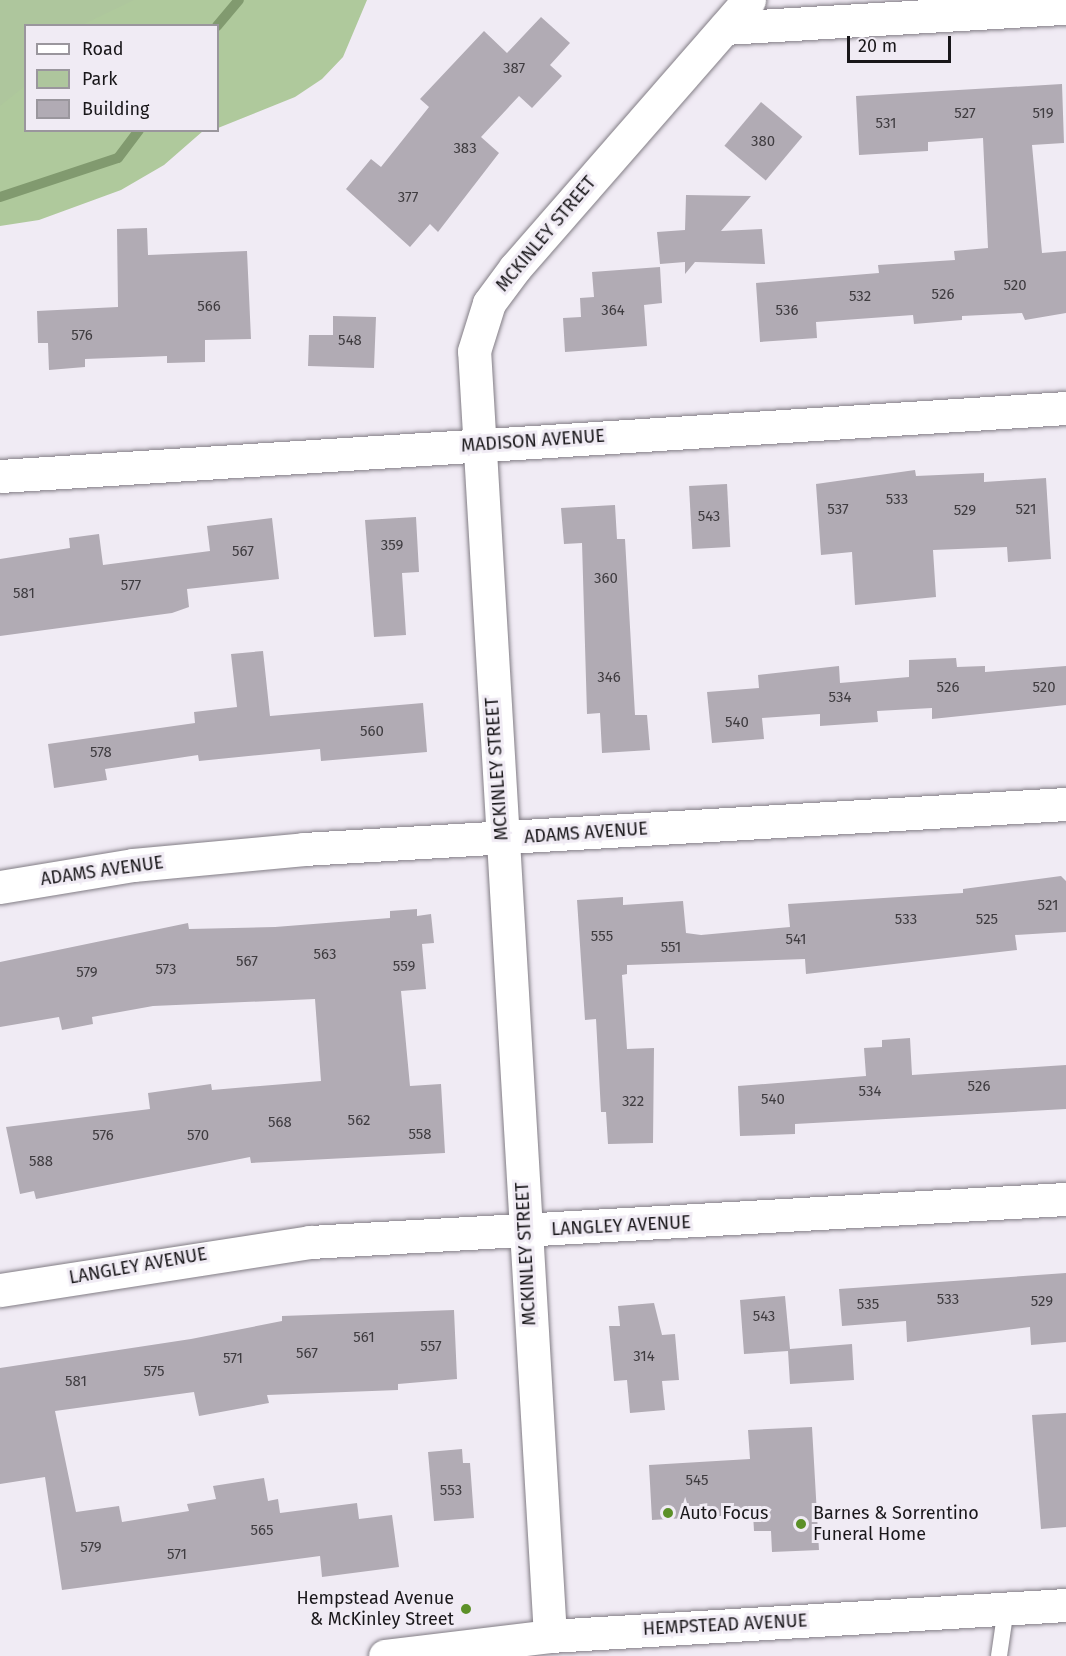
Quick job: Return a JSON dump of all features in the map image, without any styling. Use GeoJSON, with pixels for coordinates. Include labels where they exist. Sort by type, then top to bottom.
{"type":"FeatureCollection","features":[{"type":"Feature","properties":{"kind":"street","name":"MCKINLEY STREET"},"geometry":{"type":"LineString","coordinates":[[550,1636],[477,445],[474,351],[489,303],[749,0]]}},
{"type":"Feature","properties":{"kind":"street"},"geometry":{"type":"LineString","coordinates":[[724,28],[1066,8]]}},
{"type":"Feature","properties":{"kind":"street","name":"MADISON AVENUE"},"geometry":{"type":"LineString","coordinates":[[0,476],[1066,408]]}},
{"type":"Feature","properties":{"kind":"street","name":"ADAMS AVENUE"},"geometry":{"type":"LineString","coordinates":[[0,887],[133,865],[502,838],[1066,804]]}},
{"type":"Feature","properties":{"kind":"street","name":"LANGLEY AVENUE"},"geometry":{"type":"LineString","coordinates":[[0,1290],[310,1242],[525,1232],[1066,1199]]}},
{"type":"Feature","properties":{"kind":"street","name":"HEMPSTEAD AVENUE"},"geometry":{"type":"LineString","coordinates":[[385,1656],[449,1652],[550,1636],[1066,1605]]}},
{"type":"Feature","properties":{"kind":"lane"},"geometry":{"type":"LineString","coordinates":[[999,1656],[1006,1608]]}},
{"type":"Feature","properties":{"kind":"green space"},"geometry":{"type":"Polygon","coordinates":[[[0,0],[343,0],[219,26],[24,24],[25,132],[0,174],[0,0]]]}},
{"type":"Feature","properties":{"kind":"green space"},"geometry":{"type":"Polygon","coordinates":[[[134,0],[367,0],[343,57],[322,79],[295,97],[219,128],[219,24],[84,24],[134,0]]]}},
{"type":"Feature","properties":{"kind":"green space"},"geometry":{"type":"Polygon","coordinates":[[[24,87],[24,132],[202,132],[164,165],[121,190],[39,220],[0,226],[0,106],[24,87]]]}},
{"type":"Feature","properties":{"kind":"building"},"geometry":{"type":"Polygon","coordinates":[[[541,17],[570,43],[550,65],[562,76],[532,108],[519,96],[481,137],[499,153],[438,232],[430,224],[410,247],[346,189],[371,159],[381,167],[429,107],[420,99],[484,31],[507,53],[541,17]]]}},
{"type":"Feature","properties":{"kind":"building"},"geometry":{"type":"Polygon","coordinates":[[[1062,84],[1064,143],[1032,145],[1042,253],[1066,251],[1066,313],[1025,320],[1022,313],[962,316],[962,320],[914,324],[913,315],[816,322],[817,338],[760,342],[756,283],[879,273],[878,265],[955,260],[954,251],[988,248],[983,138],[928,142],[928,151],[859,155],[856,96],[1062,84]]]}},
{"type":"Feature","properties":{"kind":"building"},"geometry":{"type":"Polygon","coordinates":[[[761,102],[802,137],[766,180],[724,146],[761,102]]]}},
{"type":"Feature","properties":{"kind":"building"},"geometry":{"type":"Polygon","coordinates":[[[686,195],[751,196],[721,231],[762,229],[765,264],[695,262],[685,274],[685,262],[660,264],[657,232],[685,230],[686,195]]]}},
{"type":"Feature","properties":{"kind":"building"},"geometry":{"type":"Polygon","coordinates":[[[147,228],[148,255],[247,251],[251,339],[205,340],[205,362],[167,363],[167,356],[85,359],[85,367],[49,370],[48,343],[38,343],[37,311],[118,307],[117,229],[147,228]]]}},
{"type":"Feature","properties":{"kind":"building"},"geometry":{"type":"Polygon","coordinates":[[[660,267],[662,303],[644,305],[647,346],[565,352],[563,318],[581,317],[580,298],[594,297],[592,272],[660,267]]]}},
{"type":"Feature","properties":{"kind":"building"},"geometry":{"type":"Polygon","coordinates":[[[333,316],[376,317],[374,368],[308,366],[309,335],[333,335],[333,316]]]}},
{"type":"Feature","properties":{"kind":"building"},"geometry":{"type":"Polygon","coordinates":[[[915,470],[916,476],[984,473],[984,482],[1046,478],[1051,559],[1008,562],[1007,547],[933,550],[936,597],[855,605],[852,552],[821,555],[816,484],[915,470]]]}},
{"type":"Feature","properties":{"kind":"building"},"geometry":{"type":"Polygon","coordinates":[[[727,484],[730,547],[692,549],[689,486],[727,484]]]}},
{"type":"Feature","properties":{"kind":"building"},"geometry":{"type":"Polygon","coordinates":[[[615,505],[617,539],[625,539],[635,715],[647,715],[650,750],[602,753],[600,713],[587,714],[582,543],[564,544],[561,508],[615,505]]]}},
{"type":"Feature","properties":{"kind":"building"},"geometry":{"type":"Polygon","coordinates":[[[416,517],[419,572],[402,573],[406,635],[374,637],[365,520],[416,517]]]}},
{"type":"Feature","properties":{"kind":"building"},"geometry":{"type":"Polygon","coordinates":[[[272,518],[279,579],[187,589],[189,607],[172,613],[0,636],[0,559],[70,548],[69,538],[99,534],[103,565],[210,551],[207,526],[272,518]]]}},
{"type":"Feature","properties":{"kind":"building"},"geometry":{"type":"Polygon","coordinates":[[[263,651],[270,716],[423,703],[427,752],[321,761],[320,749],[199,761],[198,755],[105,769],[107,780],[54,788],[48,744],[195,723],[194,712],[237,707],[231,654],[263,651]]]}},
{"type":"Feature","properties":{"kind":"building"},"geometry":{"type":"Polygon","coordinates":[[[956,658],[957,667],[985,666],[985,672],[1066,666],[1066,705],[932,719],[932,708],[877,711],[878,722],[820,726],[820,714],[762,718],[764,739],[712,743],[707,692],[759,688],[758,675],[839,666],[840,683],[909,677],[909,660],[956,658]]]}},
{"type":"Feature","properties":{"kind":"building"},"geometry":{"type":"Polygon","coordinates":[[[1061,876],[1066,881],[1066,932],[1015,935],[1017,950],[806,974],[805,959],[627,965],[627,974],[622,975],[627,1049],[654,1048],[653,1143],[608,1144],[606,1112],[601,1112],[596,1019],[585,1020],[577,900],[623,897],[623,905],[683,901],[686,933],[701,935],[790,927],[788,904],[963,893],[963,889],[1061,876]]]}},
{"type":"Feature","properties":{"kind":"building"},"geometry":{"type":"Polygon","coordinates":[[[417,909],[417,916],[431,914],[434,943],[422,944],[426,989],[401,991],[410,1086],[441,1084],[445,1153],[251,1163],[250,1157],[36,1199],[34,1191],[20,1194],[6,1127],[150,1109],[148,1093],[211,1084],[212,1090],[321,1081],[315,999],[153,1006],[92,1017],[93,1024],[62,1030],[59,1017],[0,1027],[0,962],[188,923],[189,929],[275,927],[390,918],[390,911],[417,909]]]}},
{"type":"Feature","properties":{"kind":"building"},"geometry":{"type":"Polygon","coordinates":[[[910,1038],[912,1075],[1066,1065],[1066,1109],[795,1124],[795,1134],[740,1136],[738,1086],[866,1076],[864,1048],[882,1047],[882,1040],[910,1038]]]}},
{"type":"Feature","properties":{"kind":"building"},"geometry":{"type":"Polygon","coordinates":[[[1066,1273],[1066,1342],[1031,1345],[1030,1327],[907,1342],[906,1321],[842,1326],[839,1289],[1066,1273]]]}},
{"type":"Feature","properties":{"kind":"building"},"geometry":{"type":"Polygon","coordinates":[[[785,1296],[790,1349],[852,1344],[854,1380],[790,1384],[788,1351],[744,1354],[740,1300],[785,1296]]]}},
{"type":"Feature","properties":{"kind":"building"},"geometry":{"type":"Polygon","coordinates":[[[654,1303],[662,1335],[675,1334],[679,1380],[662,1381],[665,1410],[630,1413],[627,1380],[614,1381],[609,1326],[620,1326],[618,1306],[654,1303]]]}},
{"type":"Feature","properties":{"kind":"building"},"geometry":{"type":"Polygon","coordinates":[[[454,1310],[457,1379],[398,1384],[398,1390],[267,1395],[269,1403],[199,1416],[194,1392],[55,1411],[76,1512],[119,1506],[122,1522],[189,1511],[187,1504],[216,1499],[213,1486],[264,1478],[268,1501],[278,1499],[280,1513],[357,1503],[359,1519],[392,1515],[399,1567],[322,1577],[320,1556],[62,1590],[45,1477],[0,1484],[0,1368],[191,1339],[282,1321],[282,1316],[454,1310]]]}},
{"type":"Feature","properties":{"kind":"building"},"geometry":{"type":"Polygon","coordinates":[[[1066,1413],[1066,1527],[1041,1529],[1032,1415],[1066,1413]]]}},
{"type":"Feature","properties":{"kind":"building"},"geometry":{"type":"Polygon","coordinates":[[[812,1427],[819,1550],[772,1552],[771,1531],[754,1531],[753,1514],[652,1520],[649,1465],[750,1459],[748,1430],[812,1427]]]}},
{"type":"Feature","properties":{"kind":"building"},"geometry":{"type":"Polygon","coordinates":[[[462,1449],[463,1463],[470,1463],[474,1518],[434,1521],[428,1452],[462,1449]]]}},
{"type":"Feature","properties":{"kind":"waterway"},"geometry":{"type":"LineString","coordinates":[[219,24],[239,0]]}},
{"type":"Feature","properties":{"kind":"waterway"},"geometry":{"type":"LineString","coordinates":[[0,197],[118,158],[138,132]]}},
{"type":"Feature","properties":{"kind":"place","name":"Auto Focus"},"geometry":{"type":"Point","coordinates":[668,1513]}},
{"type":"Feature","properties":{"kind":"place","name":"Barnes & Sorrentino Funeral Home"},"geometry":{"type":"Point","coordinates":[801,1524]}},
{"type":"Feature","properties":{"kind":"place","name":"Hempstead Avenue & McKinley Street"},"geometry":{"type":"Point","coordinates":[466,1609]}}]}
